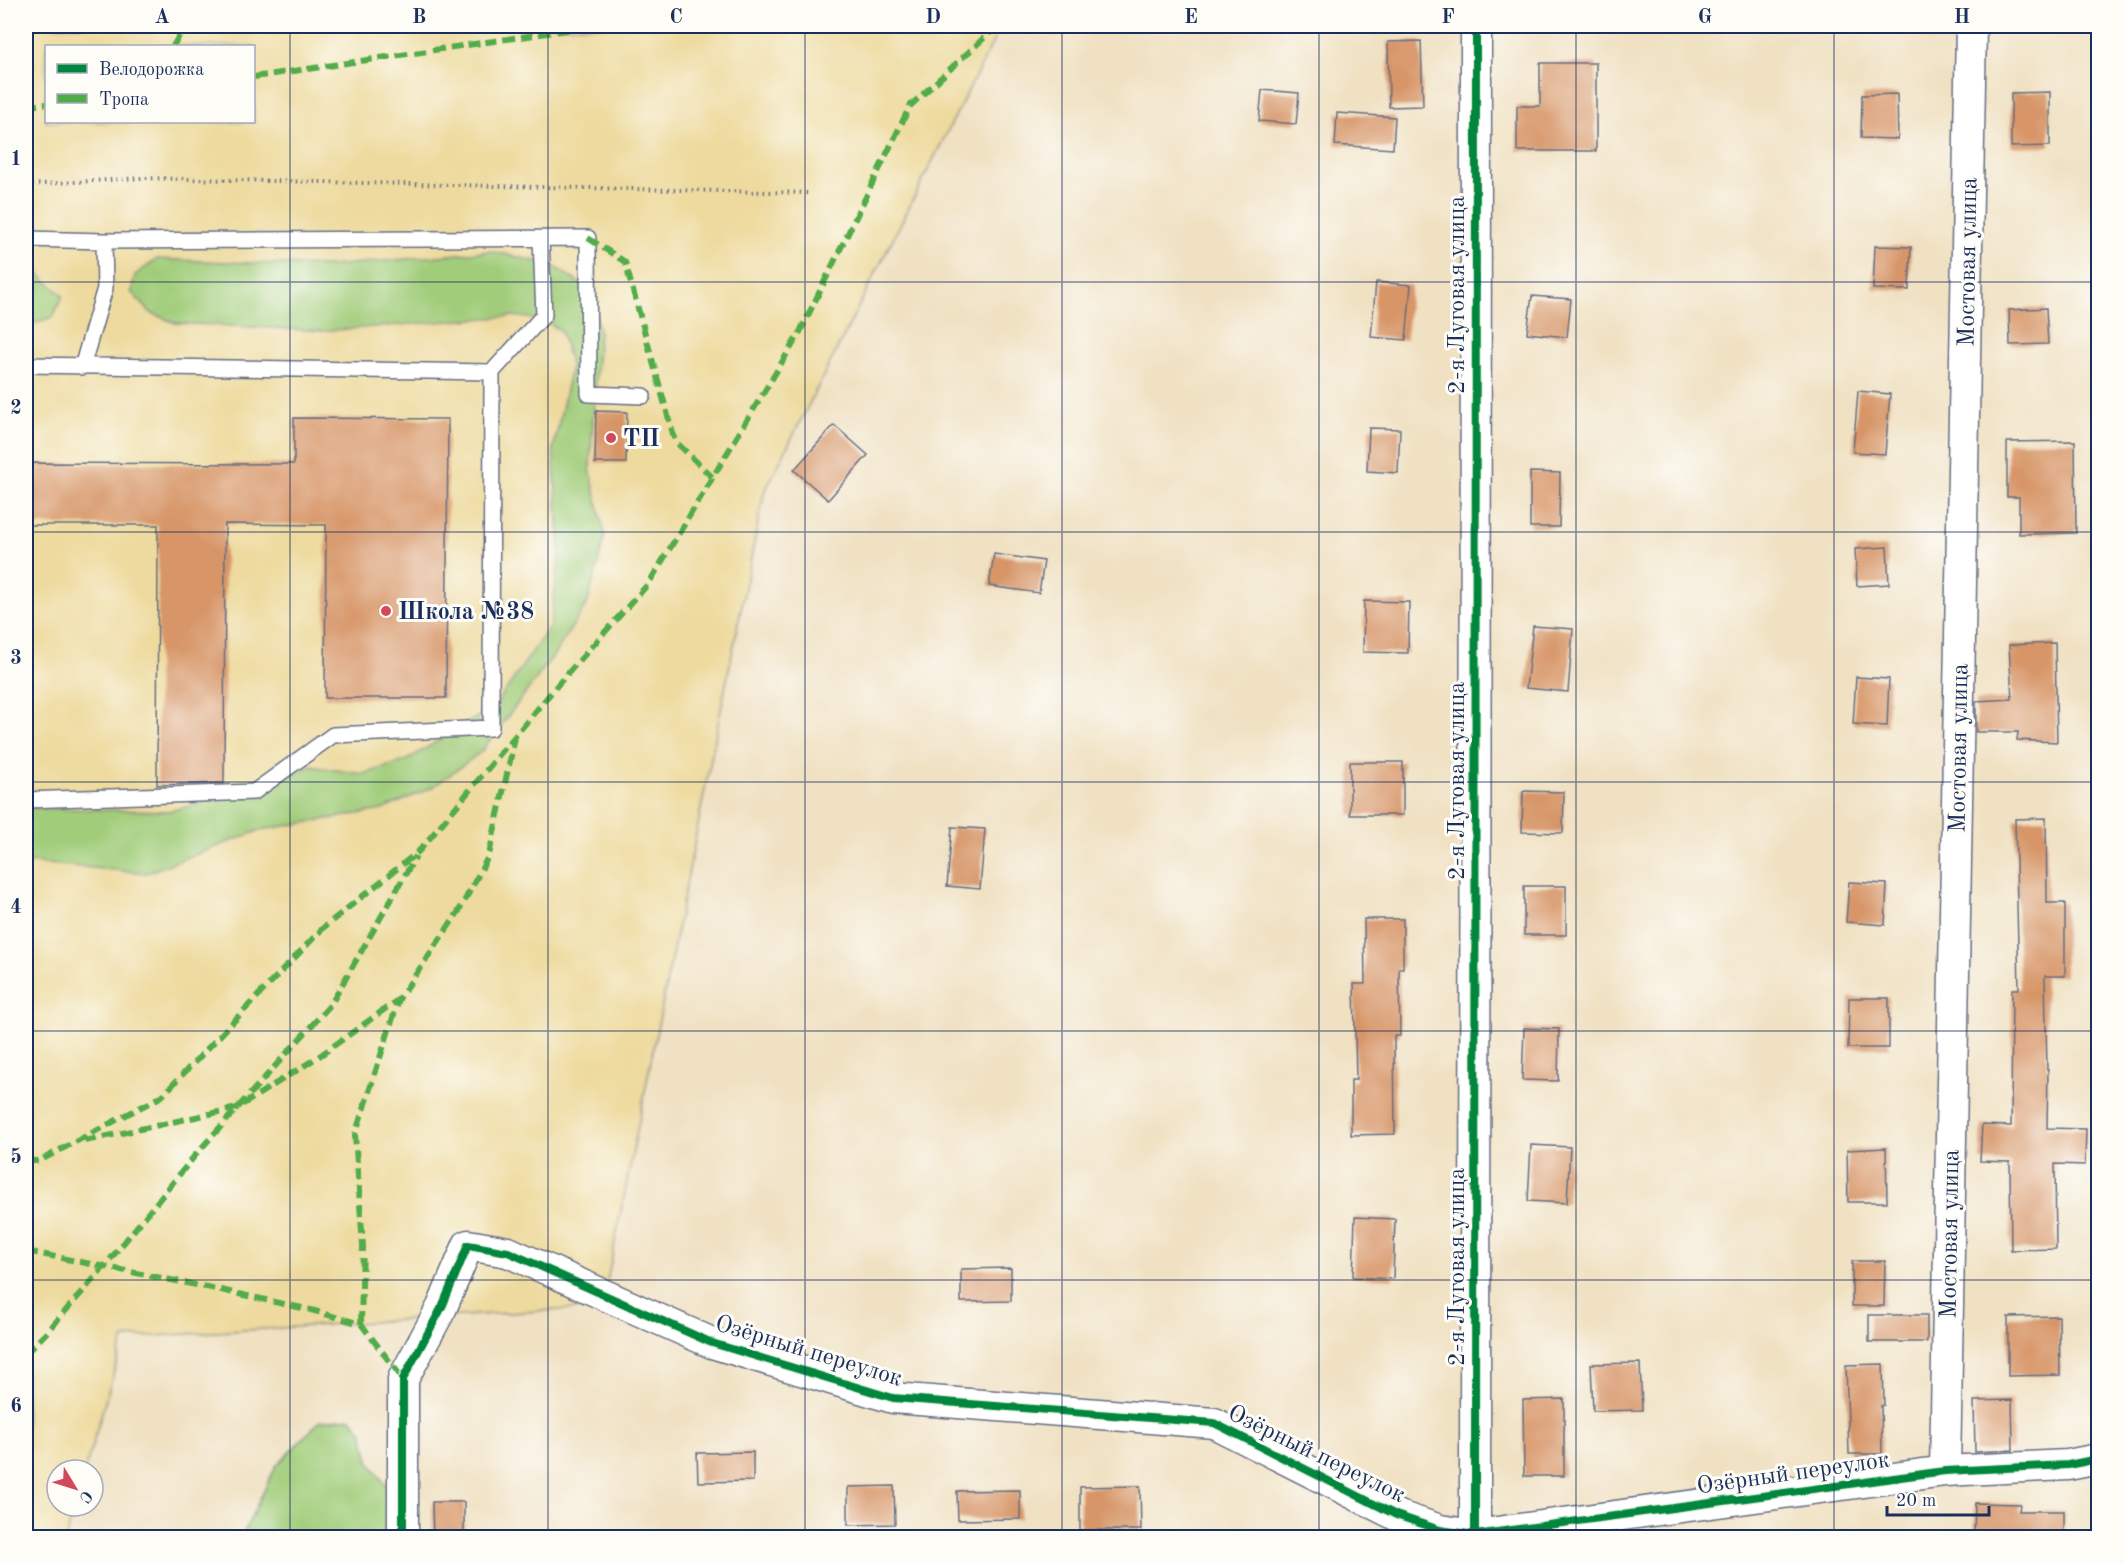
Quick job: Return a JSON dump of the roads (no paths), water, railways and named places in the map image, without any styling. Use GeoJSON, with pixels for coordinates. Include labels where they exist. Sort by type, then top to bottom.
{"type":"FeatureCollection","features":[{"type":"Feature","properties":{"kind":"street","name":"2-я Луговая улица"},"geometry":{"type":"LineString","coordinates":[[1475,1536],[1476,26]]}},
{"type":"Feature","properties":{"kind":"street","name":"Мостовая улица"},"geometry":{"type":"LineString","coordinates":[[1945,1471],[1971,26]]}},
{"type":"Feature","properties":{"kind":"street","name":"Озёрный переулок"},"geometry":{"type":"LineString","coordinates":[[403,1538],[403,1379],[442,1307],[468,1245],[508,1252],[712,1343],[893,1398],[1214,1423],[1396,1515],[1440,1530],[1475,1536],[1945,1471],[2068,1465],[2098,1459]]}},
{"type":"Feature","properties":{"kind":"lane"},"geometry":{"type":"LineString","coordinates":[[26,239],[104,241],[588,238],[589,394],[643,396]]}},
{"type":"Feature","properties":{"kind":"lane"},"geometry":{"type":"LineString","coordinates":[[26,800],[254,792],[333,735],[491,728],[492,372],[544,315],[542,239]]}},
{"type":"Feature","properties":{"kind":"lane"},"geometry":{"type":"LineString","coordinates":[[82,367],[105,288],[104,241]]}},
{"type":"Feature","properties":{"kind":"lane"},"geometry":{"type":"LineString","coordinates":[[26,365],[492,372]]}},
{"type":"Feature","properties":{"kind":"place","name":"ТП"},"geometry":{"type":"Point","coordinates":[611,438]}},
{"type":"Feature","properties":{"kind":"place","name":"Школа №38"},"geometry":{"type":"Point","coordinates":[386,611]}}]}
